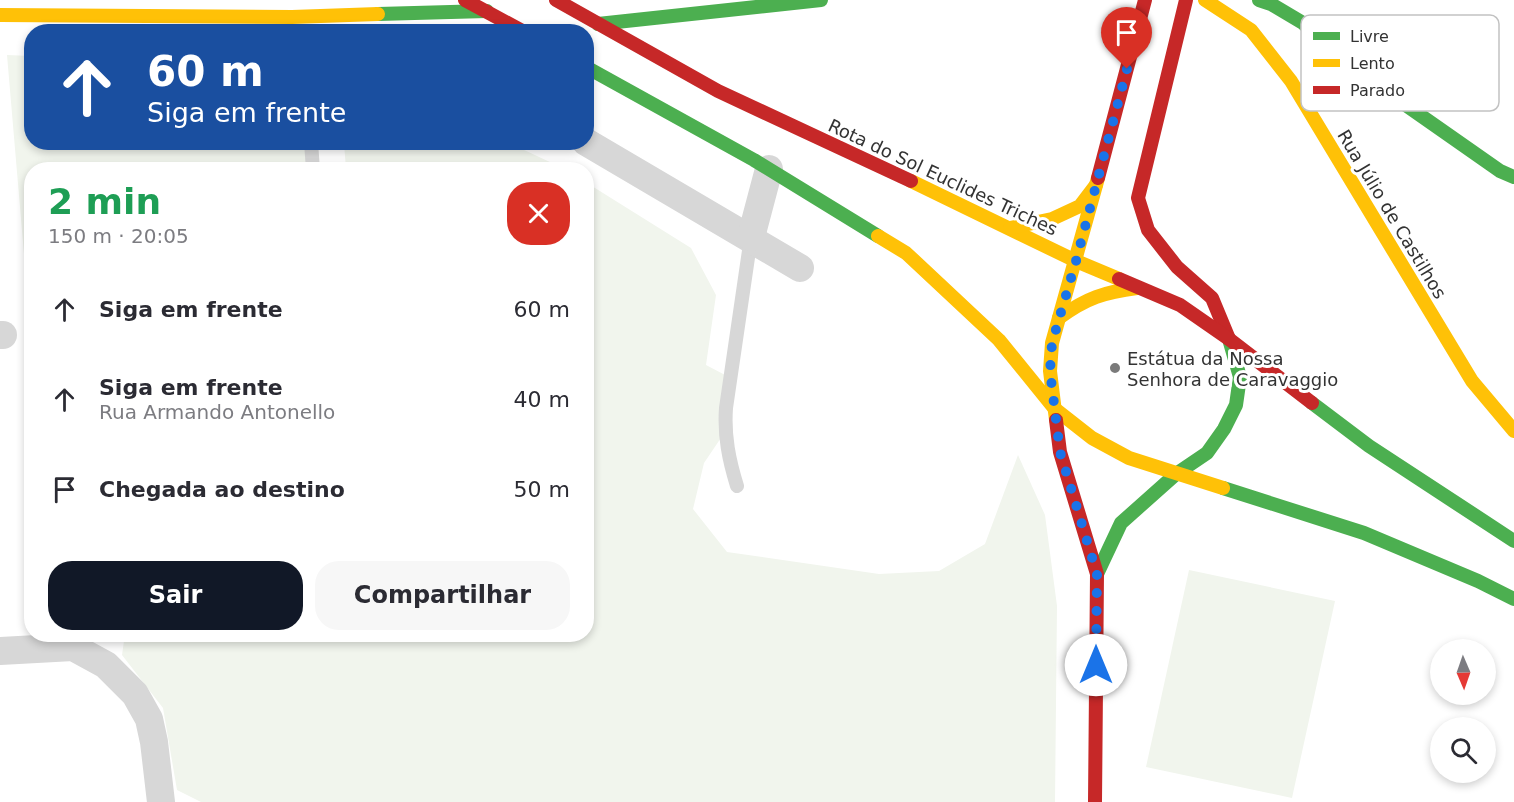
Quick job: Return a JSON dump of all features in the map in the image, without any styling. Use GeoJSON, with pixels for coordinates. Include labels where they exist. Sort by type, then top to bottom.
{"type":"FeatureCollection","features":[{"type":"Feature","properties":{"kind":"main road"},"geometry":{"type":"LineString","coordinates":[[465,0],[510,24]]}},
{"type":"Feature","properties":{"kind":"main road","name":"Rota do Sol Euclides Triches"},"geometry":{"type":"LineString","coordinates":[[556,0],[718,91],[1076,261],[1180,305],[1229,339],[1369,446],[1514,541]]}},
{"type":"Feature","properties":{"kind":"main road"},"geometry":{"type":"LineString","coordinates":[[598,24],[821,0]]}},
{"type":"Feature","properties":{"kind":"main road"},"geometry":{"type":"LineString","coordinates":[[1095,802],[1097,574],[1060,452],[1050,371],[1052,343],[1145,0]]}},
{"type":"Feature","properties":{"kind":"main road"},"geometry":{"type":"LineString","coordinates":[[1097,574],[1121,524],[1176,474],[1208,453],[1236,405],[1240,377],[1229,339],[1212,298],[1177,267],[1148,230],[1138,198],[1186,0]]}},
{"type":"Feature","properties":{"kind":"main road","name":"Rua Júlio de Castilhos"},"geometry":{"type":"LineString","coordinates":[[1205,0],[1251,30],[1291,81],[1301,98]]}},
{"type":"Feature","properties":{"kind":"main road"},"geometry":{"type":"LineString","coordinates":[[1259,0],[1271,4],[1301,22]]}},
{"type":"Feature","properties":{"kind":"main road"},"geometry":{"type":"LineString","coordinates":[[228,15],[246,5]]}},
{"type":"Feature","properties":{"kind":"main road"},"geometry":{"type":"LineString","coordinates":[[0,15],[228,15],[296,24],[487,11]]}},
{"type":"Feature","properties":{"kind":"main road"},"geometry":{"type":"LineString","coordinates":[[594,71],[769,169],[906,253],[999,340],[1055,410],[1092,438],[1129,458],[1364,533],[1478,581],[1514,599]]}},
{"type":"Feature","properties":{"kind":"main road","name":"Rua Júlio de Castilhos"},"geometry":{"type":"LineString","coordinates":[[1309,111],[1472,381],[1514,431]]}},
{"type":"Feature","properties":{"kind":"main road"},"geometry":{"type":"LineString","coordinates":[[1415,111],[1500,171],[1514,177]]}},
{"type":"Feature","properties":{"kind":"main road"},"geometry":{"type":"LineString","coordinates":[[1010,228],[1052,219],[1080,206],[1096,185]]}},
{"type":"Feature","properties":{"kind":"main road"},"geometry":{"type":"LineString","coordinates":[[1059,318],[1079,302],[1098,293],[1137,288]]}},
{"type":"Feature","properties":{"kind":"street"},"geometry":{"type":"LineString","coordinates":[[594,147],[751,237],[800,268]]}},
{"type":"Feature","properties":{"kind":"street"},"geometry":{"type":"LineString","coordinates":[[751,237],[769,169]]}},
{"type":"Feature","properties":{"kind":"street"},"geometry":{"type":"LineString","coordinates":[[0,651],[73,647],[106,664],[135,694],[149,718],[161,802]]}},
{"type":"Feature","properties":{"kind":"lane"},"geometry":{"type":"LineString","coordinates":[[737,486],[727,451],[726,408],[751,237]]}},
{"type":"Feature","properties":{"kind":"shaded area"},"geometry":{"type":"Polygon","coordinates":[[[7,55],[24,56],[24,150],[307,150],[308,162],[24,162],[24,254],[7,55]]]}},
{"type":"Feature","properties":{"kind":"shaded area"},"geometry":{"type":"Polygon","coordinates":[[[345,150],[524,150],[550,162],[345,162],[345,150]]]}},
{"type":"Feature","properties":{"kind":"shaded area"},"geometry":{"type":"Polygon","coordinates":[[[594,187],[691,248],[716,295],[706,365],[727,376],[731,423],[704,463],[693,509],[727,552],[879,574],[939,571],[985,544],[1018,455],[1045,515],[1057,606],[1055,802],[201,802],[177,790],[163,708],[122,655],[124,642],[594,642],[594,187]]]}},
{"type":"Feature","properties":{"kind":"shaded area"},"geometry":{"type":"Polygon","coordinates":[[[1189,570],[1335,601],[1292,798],[1146,767],[1189,570]]]}},
{"type":"Feature","properties":{"kind":"traffic: fast"},"geometry":{"type":"LineString","coordinates":[[598,24],[821,0]]}},
{"type":"Feature","properties":{"kind":"traffic: fast"},"geometry":{"type":"LineString","coordinates":[[1259,0],[1271,4],[1301,22]]}},
{"type":"Feature","properties":{"kind":"traffic: fast"},"geometry":{"type":"LineString","coordinates":[[378,14],[487,11]]}},
{"type":"Feature","properties":{"kind":"traffic: fast"},"geometry":{"type":"LineString","coordinates":[[594,71],[754,160],[878,236]]}},
{"type":"Feature","properties":{"kind":"traffic: fast"},"geometry":{"type":"LineString","coordinates":[[1414,111],[1500,171],[1514,177]]}},
{"type":"Feature","properties":{"kind":"traffic: fast"},"geometry":{"type":"LineString","coordinates":[[1176,474],[1207,453],[1224,429],[1236,405],[1240,377],[1229,339]]}},
{"type":"Feature","properties":{"kind":"traffic: fast"},"geometry":{"type":"LineString","coordinates":[[1312,403],[1369,446],[1514,541]]}},
{"type":"Feature","properties":{"kind":"traffic: fast"},"geometry":{"type":"LineString","coordinates":[[1097,574],[1121,523],[1176,474]]}},
{"type":"Feature","properties":{"kind":"traffic: fast"},"geometry":{"type":"LineString","coordinates":[[1223,488],[1364,533],[1478,581],[1514,599]]}},
{"type":"Feature","properties":{"kind":"traffic: slow"},"geometry":{"type":"LineString","coordinates":[[1205,0],[1251,30],[1291,81],[1301,98]]}},
{"type":"Feature","properties":{"kind":"traffic: slow"},"geometry":{"type":"LineString","coordinates":[[0,15],[292,17],[378,14]]}},
{"type":"Feature","properties":{"kind":"traffic: slow"},"geometry":{"type":"LineString","coordinates":[[1309,111],[1472,381],[1514,431]]}},
{"type":"Feature","properties":{"kind":"traffic: slow"},"geometry":{"type":"LineString","coordinates":[[1056,420],[1050,371],[1052,343],[1098,178]]}},
{"type":"Feature","properties":{"kind":"traffic: slow"},"geometry":{"type":"LineString","coordinates":[[911,181],[1076,261],[1119,279]]}},
{"type":"Feature","properties":{"kind":"traffic: slow"},"geometry":{"type":"LineString","coordinates":[[1010,228],[1052,219],[1080,206],[1096,185]]}},
{"type":"Feature","properties":{"kind":"traffic: slow"},"geometry":{"type":"LineString","coordinates":[[878,236],[906,253],[999,340],[1055,409],[1092,438],[1129,458],[1223,488]]}},
{"type":"Feature","properties":{"kind":"traffic: slow"},"geometry":{"type":"LineString","coordinates":[[1059,318],[1078,305],[1096,297],[1137,288]]}},
{"type":"Feature","properties":{"kind":"traffic: jam"},"geometry":{"type":"LineString","coordinates":[[465,0],[509,24]]}},
{"type":"Feature","properties":{"kind":"traffic: jam"},"geometry":{"type":"LineString","coordinates":[[556,0],[718,91],[911,181]]}},
{"type":"Feature","properties":{"kind":"traffic: jam"},"geometry":{"type":"LineString","coordinates":[[1098,178],[1145,0]]}},
{"type":"Feature","properties":{"kind":"traffic: jam"},"geometry":{"type":"LineString","coordinates":[[1186,0],[1138,198],[1148,230],[1177,267],[1212,298],[1229,339]]}},
{"type":"Feature","properties":{"kind":"traffic: jam"},"geometry":{"type":"LineString","coordinates":[[1119,279],[1180,305],[1229,339],[1312,403]]}},
{"type":"Feature","properties":{"kind":"traffic: jam"},"geometry":{"type":"LineString","coordinates":[[1056,420],[1060,452],[1097,574],[1095,802]]}},
{"type":"Feature","properties":{"kind":"place","name":"Estátua da Nossa Senhora de Caravaggio"},"geometry":{"type":"Point","coordinates":[1115,368]}},
{"type":"Feature","properties":{"kind":"route"},"geometry":{"type":"LineString","coordinates":[[1096,665],[1097,574],[1060,452],[1050,371],[1052,343],[1127,69]]}}]}
